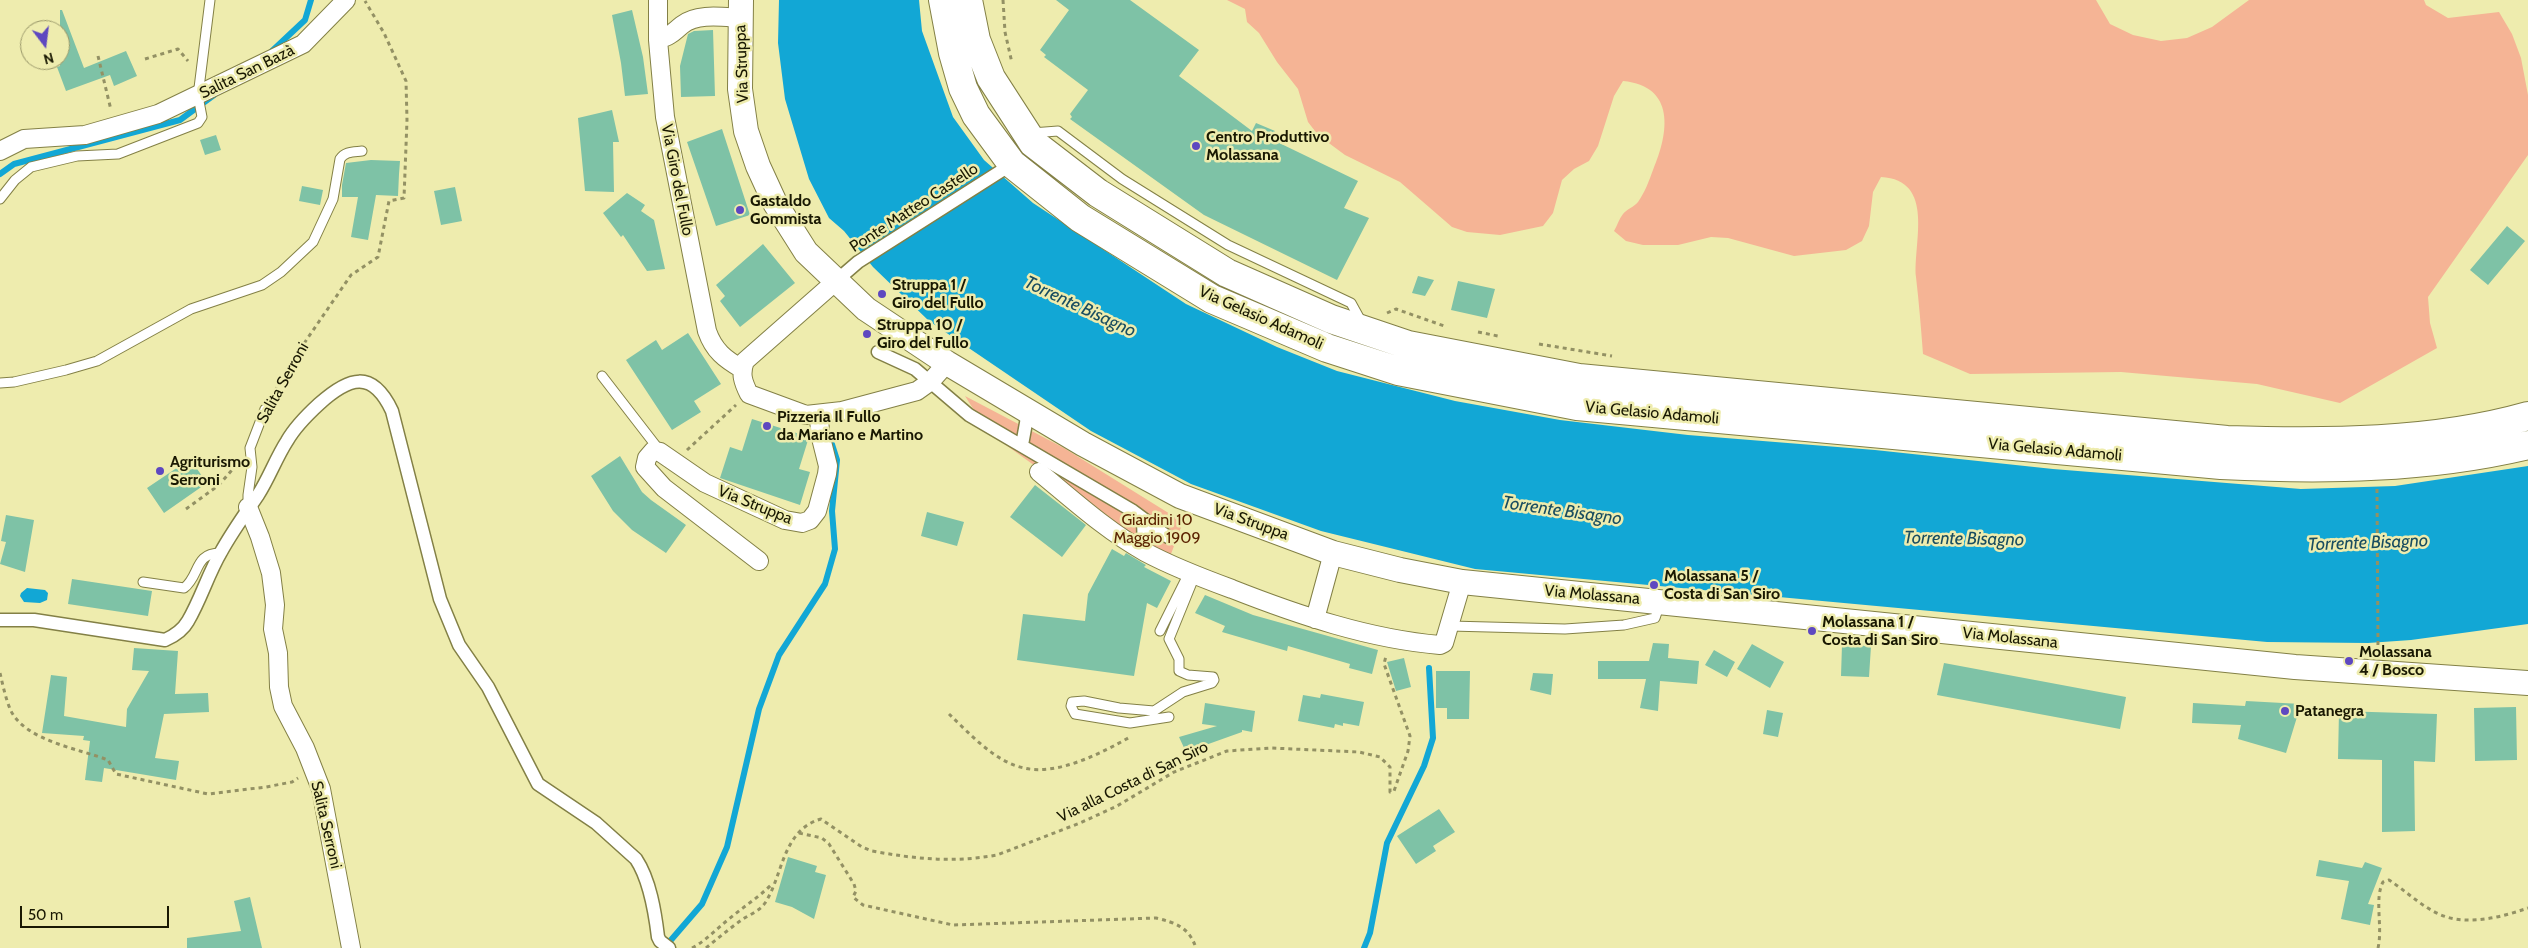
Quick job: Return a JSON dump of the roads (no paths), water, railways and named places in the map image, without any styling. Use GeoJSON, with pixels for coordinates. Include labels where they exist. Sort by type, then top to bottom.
{"type":"FeatureCollection","features":[{"type":"Feature","properties":{"kind":"main road","name":"Via Gelasio Adamoli"},"geometry":{"type":"LineString","coordinates":[[943,0],[953,53],[963,88],[976,115],[1008,166],[1080,218],[1212,299],[1327,348],[1398,371],[1577,406],[2221,465],[2302,469],[2379,467],[2528,445]]}},
{"type":"Feature","properties":{"kind":"main road","name":"Via Gelasio Adamoli"},"geometry":{"type":"LineString","coordinates":[[968,0],[976,40],[991,78],[1033,143],[1098,193],[1227,273],[1331,319],[1408,345],[1579,378],[2227,440],[2303,443],[2377,440],[2500,425],[2523,416]]}},
{"type":"Feature","properties":{"kind":"main road","name":"Via Struppa"},"geometry":{"type":"LineString","coordinates":[[741,9],[740,89],[746,131],[758,166],[775,204],[806,252],[866,309],[948,363],[1028,412],[1180,496],[1333,553],[1400,570],[1462,582]]}},
{"type":"Feature","properties":{"kind":"main road","name":"Via Molassana"},"geometry":{"type":"LineString","coordinates":[[1462,582],[2295,667],[2528,683]]}},
{"type":"Feature","properties":{"kind":"street","name":"Salita San Bazà"},"geometry":{"type":"LineString","coordinates":[[0,151],[24,138],[69,137],[115,128],[158,114],[226,83],[303,44],[346,0]]}},
{"type":"Feature","properties":{"kind":"street","name":"Via Giro del Fullo"},"geometry":{"type":"LineString","coordinates":[[658,0],[658,40],[665,117],[704,318],[711,343],[717,351],[724,358],[742,368]]}},
{"type":"Feature","properties":{"kind":"street"},"geometry":{"type":"LineString","coordinates":[[658,40],[670,36],[681,26],[700,18],[741,9]]}},
{"type":"Feature","properties":{"kind":"street","name":"Ponte Matteo Castello"},"geometry":{"type":"LineString","coordinates":[[836,281],[858,262],[1008,166]]}},
{"type":"Feature","properties":{"kind":"street"},"geometry":{"type":"LineString","coordinates":[[836,281],[751,354],[742,368],[742,381],[749,394],[806,415],[819,414],[881,402],[917,391],[931,381],[948,363]]}},
{"type":"Feature","properties":{"kind":"street"},"geometry":{"type":"LineString","coordinates":[[878,352],[916,369],[969,415],[1144,519],[1168,536]]}},
{"type":"Feature","properties":{"kind":"street"},"geometry":{"type":"LineString","coordinates":[[0,620],[34,620],[165,640],[172,637],[187,622],[220,553],[248,506],[258,494],[296,426],[327,396],[352,381],[363,381],[380,391],[389,404],[396,424],[440,599],[459,645],[488,687],[538,784],[596,823],[636,859],[665,944]]}},
{"type":"Feature","properties":{"kind":"street"},"geometry":{"type":"LineString","coordinates":[[1022,445],[1028,412]]}},
{"type":"Feature","properties":{"kind":"street","name":"Via Struppa"},"geometry":{"type":"LineString","coordinates":[[759,561],[664,488],[648,471],[646,467],[647,458],[653,451],[667,457],[705,484],[785,520],[806,522],[817,510],[828,470],[820,434],[819,414]]}},
{"type":"Feature","properties":{"kind":"street"},"geometry":{"type":"LineString","coordinates":[[1036,454],[1039,472],[1098,520],[1144,552],[1192,574],[1271,605],[1315,619],[1391,638],[1444,643],[1462,582]]}},
{"type":"Feature","properties":{"kind":"street","name":"Salita Serroni"},"geometry":{"type":"LineString","coordinates":[[248,506],[260,536],[271,573],[275,605],[273,629],[278,653],[283,706],[305,748],[321,789],[351,948]]}},
{"type":"Feature","properties":{"kind":"street"},"geometry":{"type":"LineString","coordinates":[[1144,519],[1144,552]]}},
{"type":"Feature","properties":{"kind":"street"},"geometry":{"type":"LineString","coordinates":[[1315,619],[1333,553]]}},
{"type":"Feature","properties":{"kind":"lane"},"geometry":{"type":"LineString","coordinates":[[0,199],[15,180],[31,167],[76,156],[118,154],[191,127],[202,117],[198,96],[210,0]]}},
{"type":"Feature","properties":{"kind":"lane"},"geometry":{"type":"LineString","coordinates":[[1026,133],[1058,131],[1122,180],[1228,245],[1351,304],[1363,326]]}},
{"type":"Feature","properties":{"kind":"lane"},"geometry":{"type":"LineString","coordinates":[[0,382],[14,382],[97,360],[191,309],[262,285],[281,272],[313,242],[333,199],[340,159],[349,152],[362,151]]}},
{"type":"Feature","properties":{"kind":"lane","name":"Via Struppa"},"geometry":{"type":"LineString","coordinates":[[602,376],[667,457]]}},
{"type":"Feature","properties":{"kind":"lane","name":"Salita Serroni"},"geometry":{"type":"LineString","coordinates":[[248,506],[252,467],[250,448],[265,409]]}},
{"type":"Feature","properties":{"kind":"lane"},"geometry":{"type":"LineString","coordinates":[[143,582],[184,588],[189,585],[204,557],[210,553],[220,553]]}},
{"type":"Feature","properties":{"kind":"lane"},"geometry":{"type":"LineString","coordinates":[[1160,631],[1192,574]]}},
{"type":"Feature","properties":{"kind":"lane"},"geometry":{"type":"LineString","coordinates":[[1169,717],[1130,723],[1076,714],[1071,706],[1072,702],[1084,701],[1126,710],[1154,711],[1183,692],[1212,683],[1213,677],[1188,675],[1179,671],[1179,659],[1169,639],[1192,574]]}},
{"type":"Feature","properties":{"kind":"lane"},"geometry":{"type":"LineString","coordinates":[[1450,626],[1565,630],[1624,625],[1655,618],[1660,601]]}},
{"type":"Feature","properties":{"kind":"water","name":"Torrente Bisagno"},"geometry":{"type":"Polygon","coordinates":[[[779,0],[919,0],[922,31],[953,117],[984,160],[1033,203],[1186,304],[1277,347],[1337,371],[1455,401],[1560,420],[1688,435],[1875,450],[2053,469],[2301,489],[2395,486],[2528,466],[2528,624],[2411,640],[2368,643],[2267,642],[1475,569],[1321,531],[1191,484],[1091,431],[929,321],[873,267],[844,231],[829,218],[809,179],[785,99],[778,43],[779,0]]]}},
{"type":"Feature","properties":{"kind":"water"},"geometry":{"type":"Polygon","coordinates":[[[27,588],[45,590],[48,593],[47,600],[40,603],[24,602],[20,596],[27,588]]]}},
{"type":"Feature","properties":{"kind":"waterway"},"geometry":{"type":"LineString","coordinates":[[272,51],[305,20],[311,0]]}},
{"type":"Feature","properties":{"kind":"waterway"},"geometry":{"type":"LineString","coordinates":[[0,174],[14,164],[180,120],[214,95]]}},
{"type":"Feature","properties":{"kind":"waterway"},"geometry":{"type":"LineString","coordinates":[[665,947],[702,904],[727,847],[759,709],[779,655],[825,584],[835,549],[832,511],[837,460],[828,432]]}},
{"type":"Feature","properties":{"kind":"waterway"},"geometry":{"type":"LineString","coordinates":[[1364,948],[1370,933],[1387,843],[1424,766],[1433,738],[1429,668]]}},
{"type":"Feature","properties":{"kind":"place","name":"Centro Produttivo Molassana"},"geometry":{"type":"Point","coordinates":[1196,146]}},
{"type":"Feature","properties":{"kind":"place","name":"Gastaldo Gommista"},"geometry":{"type":"Point","coordinates":[740,210]}},
{"type":"Feature","properties":{"kind":"place","name":"Struppa 1 / Giro del Fullo"},"geometry":{"type":"Point","coordinates":[882,294]}},
{"type":"Feature","properties":{"kind":"place","name":"Struppa 10 / Giro del Fullo"},"geometry":{"type":"Point","coordinates":[867,334]}},
{"type":"Feature","properties":{"kind":"place","name":"Pizzeria Il Fullo da Mariano e Martino"},"geometry":{"type":"Point","coordinates":[767,426]}},
{"type":"Feature","properties":{"kind":"place","name":"Agriturismo Serroni"},"geometry":{"type":"Point","coordinates":[160,471]}},
{"type":"Feature","properties":{"kind":"place","name":"Molassana 5 / Costa di San Siro"},"geometry":{"type":"Point","coordinates":[1654,585]}},
{"type":"Feature","properties":{"kind":"place","name":"Molassana 1 / Costa di San Siro"},"geometry":{"type":"Point","coordinates":[1812,631]}},
{"type":"Feature","properties":{"kind":"place","name":"Molassana 4 / Bosco"},"geometry":{"type":"Point","coordinates":[2349,661]}},
{"type":"Feature","properties":{"kind":"place","name":"Patanegra"},"geometry":{"type":"Point","coordinates":[2285,711]}},
{"type":"Feature","properties":{"kind":"park label","name":"Giardini 10 Maggio 1909"},"geometry":{"type":"Point","coordinates":[1157,529]}}]}
